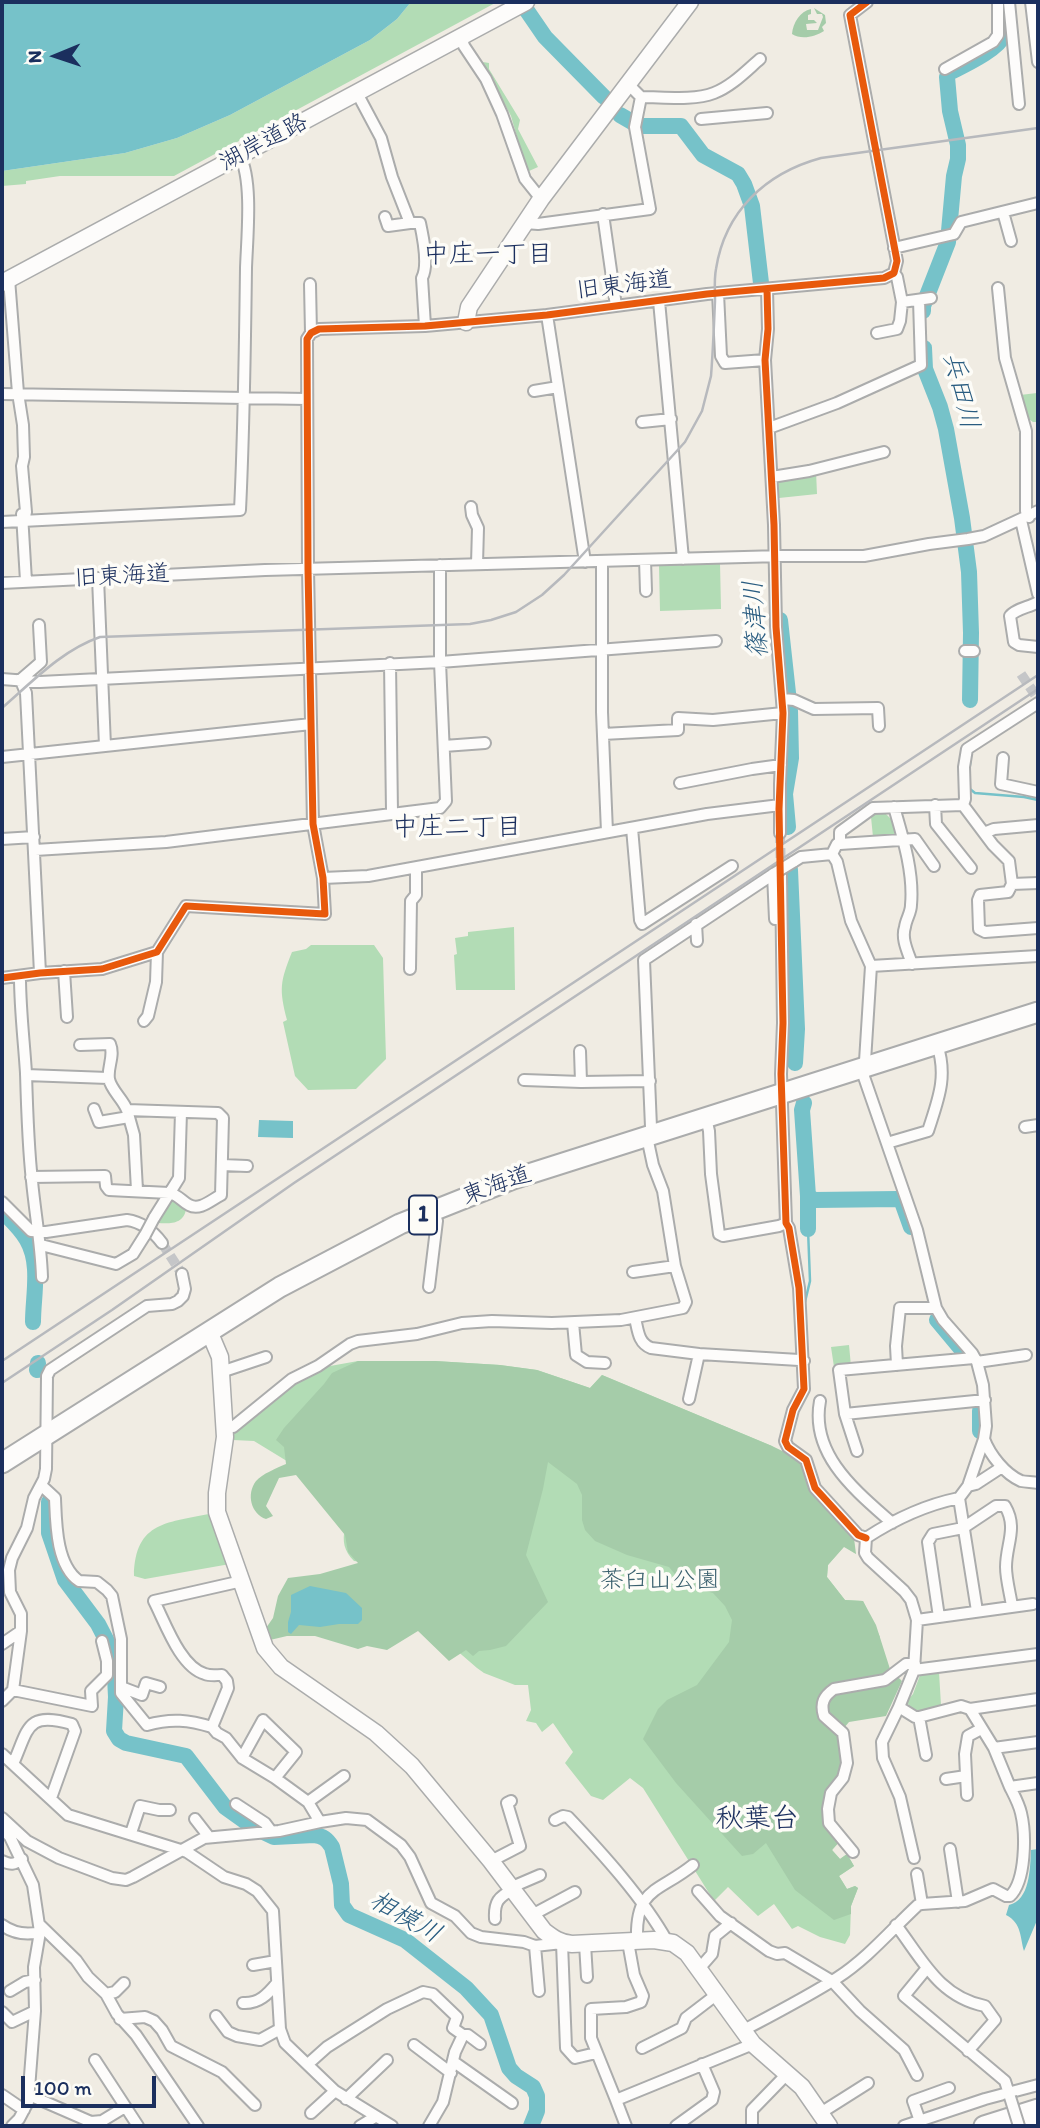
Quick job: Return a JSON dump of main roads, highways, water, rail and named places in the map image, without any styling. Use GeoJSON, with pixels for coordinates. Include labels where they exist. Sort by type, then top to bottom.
{"type":"FeatureCollection","features":[{"type":"Feature","properties":{"kind":"highway","name":"東海道"},"geometry":{"type":"LineString","coordinates":[[2,1463],[209,1331],[321,1264],[400,1224],[513,1179],[1038,1013]]}},
{"type":"Feature","properties":{"kind":"highway"},"geometry":{"type":"LineString","coordinates":[[984,2126],[1038,2109]]}},
{"type":"Feature","properties":{"kind":"water"},"geometry":{"type":"Polygon","coordinates":[[[2,2],[411,2],[397,19],[370,40],[230,115],[177,138],[125,153],[2,171],[2,2]]]}},
{"type":"Feature","properties":{"kind":"water"},"geometry":{"type":"Polygon","coordinates":[[[259,1120],[293,1121],[293,1138],[258,1137],[259,1120]]]}},
{"type":"Feature","properties":{"kind":"water"},"geometry":{"type":"Polygon","coordinates":[[[310,1586],[346,1593],[362,1608],[362,1620],[358,1624],[320,1627],[299,1625],[291,1634],[288,1632],[288,1622],[291,1595],[310,1586]]]}},
{"type":"Feature","properties":{"kind":"water"},"geometry":{"type":"Polygon","coordinates":[[[1038,1849],[1038,1918],[1024,1951],[1018,1926],[1006,1915],[1009,1905],[1016,1902],[1025,1890],[1031,1850],[1038,1849]]]}},
{"type":"Feature","properties":{"kind":"waterway","name":"篠津川"},"geometry":{"type":"LineString","coordinates":[[521,2],[545,37],[604,97]]}},
{"type":"Feature","properties":{"kind":"waterway","name":"兵田川"},"geometry":{"type":"LineString","coordinates":[[923,311],[948,242],[958,159],[947,77],[949,73],[979,57],[1000,41],[1005,27],[1004,2]]}},
{"type":"Feature","properties":{"kind":"waterway","name":"篠津川"},"geometry":{"type":"LineString","coordinates":[[620,115],[639,126],[681,126],[703,155],[738,174],[752,206],[761,283]]}},
{"type":"Feature","properties":{"kind":"waterway","name":"兵田川"},"geometry":{"type":"LineString","coordinates":[[924,348],[925,369],[946,429],[962,518],[969,572],[970,700]]}},
{"type":"Feature","properties":{"kind":"waterway","name":"篠津川"},"geometry":{"type":"LineString","coordinates":[[780,620],[790,711],[791,758],[785,794],[788,827]]}},
{"type":"Feature","properties":{"kind":"waterway","name":"兵田川"},"geometry":{"type":"LineString","coordinates":[[969,773],[971,755]]}},
{"type":"Feature","properties":{"kind":"waterway","name":"兵田川"},"geometry":{"type":"LineString","coordinates":[[970,789],[975,793],[1038,800]]}},
{"type":"Feature","properties":{"kind":"waterway","name":"篠津川"},"geometry":{"type":"LineString","coordinates":[[790,870],[797,1029],[795,1063]]}},
{"type":"Feature","properties":{"kind":"waterway","name":"篠津川"},"geometry":{"type":"LineString","coordinates":[[804,1103],[802,1110],[808,1196],[814,1200],[898,1199],[902,1202],[911,1227]]}},
{"type":"Feature","properties":{"kind":"waterway"},"geometry":{"type":"LineString","coordinates":[[808,1196],[808,1229]]}},
{"type":"Feature","properties":{"kind":"waterway","name":"相模川"},"geometry":{"type":"LineString","coordinates":[[2,1211],[22,1232],[34,1259],[33,1322]]}},
{"type":"Feature","properties":{"kind":"waterway"},"geometry":{"type":"LineString","coordinates":[[804,1306],[810,1281],[808,1229]]}},
{"type":"Feature","properties":{"kind":"waterway","name":"篠津川"},"geometry":{"type":"LineString","coordinates":[[937,1320],[962,1350]]}},
{"type":"Feature","properties":{"kind":"waterway","name":"相模川"},"geometry":{"type":"LineString","coordinates":[[37,1370],[38,1363]]}},
{"type":"Feature","properties":{"kind":"waterway","name":"篠津川"},"geometry":{"type":"LineString","coordinates":[[980,1411],[980,1431]]}},
{"type":"Feature","properties":{"kind":"waterway","name":"相模川"},"geometry":{"type":"LineString","coordinates":[[49,1502],[49,1533],[65,1580],[98,1624],[114,1655],[114,1731],[119,1739],[126,1743],[186,1756],[225,1807],[253,1827],[274,1837],[314,1835],[326,1840],[332,1847],[341,1884],[342,1905],[349,1915],[405,1940],[466,1988],[491,2015],[509,2068],[533,2087],[537,2096],[537,2111],[531,2126]]}},
{"type":"Feature","properties":{"kind":"tunnel"},"geometry":{"type":"LineString","coordinates":[[1021,674],[1036,696]]}},
{"type":"Feature","properties":{"kind":"tunnel"},"geometry":{"type":"LineString","coordinates":[[780,833],[781,875]]}},
{"type":"Feature","properties":{"kind":"tunnel"},"geometry":{"type":"LineString","coordinates":[[162,1243],[182,1274]]}},
{"type":"Feature","properties":{"kind":"railway"},"geometry":{"type":"LineString","coordinates":[[2,708],[60,658],[100,637],[470,624],[516,612],[542,595],[564,575],[685,442],[702,411],[711,376],[715,277],[721,248],[728,229],[751,197],[783,174],[821,158],[1038,128]]}},
{"type":"Feature","properties":{"kind":"railway"},"geometry":{"type":"LineString","coordinates":[[2,1361],[1038,675]]}},
{"type":"Feature","properties":{"kind":"railway"},"geometry":{"type":"LineString","coordinates":[[2,1383],[294,1183],[1038,689]]}},
{"type":"Feature","properties":{"kind":"district","name":"中庄一丁目"},"geometry":{"type":"Point","coordinates":[488,255]}},
{"type":"Feature","properties":{"kind":"district","name":"中庄二丁目"},"geometry":{"type":"Point","coordinates":[457,828]}},
{"type":"Feature","properties":{"kind":"district","name":"秋葉台"},"geometry":{"type":"Point","coordinates":[757,1820]}},
{"type":"Feature","properties":{"kind":"park label","name":"茶臼山公園"},"geometry":{"type":"Point","coordinates":[660,1581]}}]}
